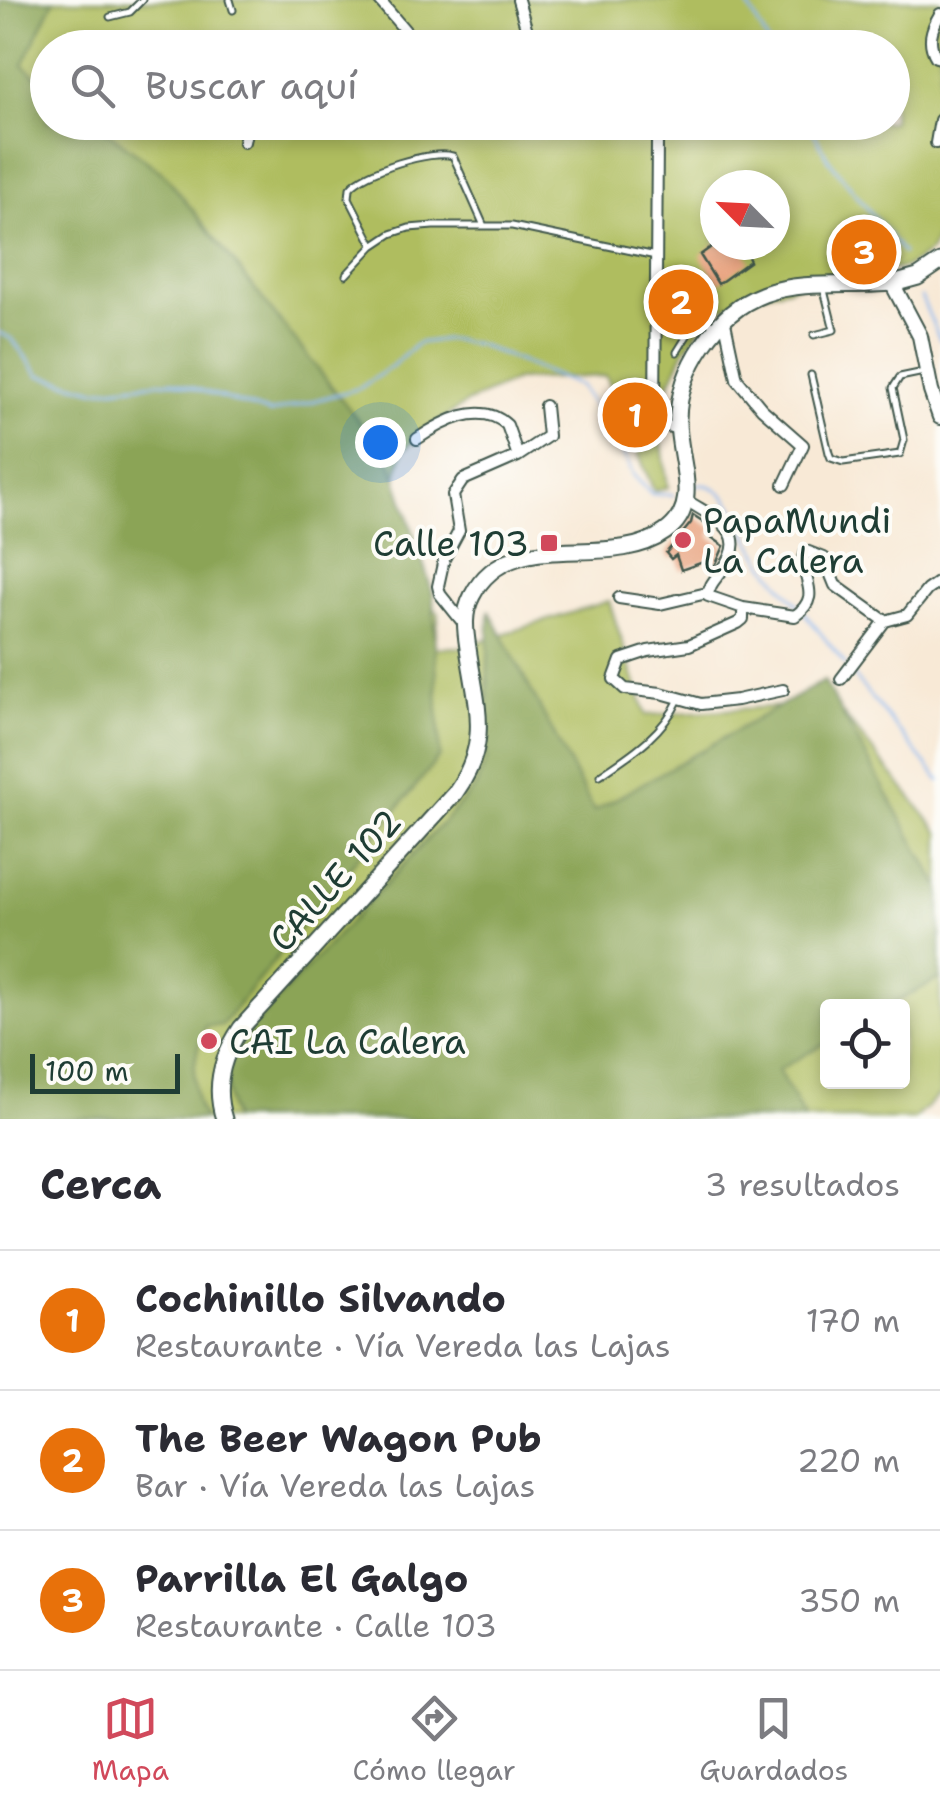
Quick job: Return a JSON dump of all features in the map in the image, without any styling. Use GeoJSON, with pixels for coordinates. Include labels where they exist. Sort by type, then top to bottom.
{"type":"FeatureCollection","features":[{"type":"Feature","properties":{"kind":"main road"},"geometry":{"type":"LineString","coordinates":[[465,624],[476,588],[493,570],[517,558],[539,553],[618,549],[650,541],[676,524],[686,500],[679,405],[687,379],[720,323],[762,295],[785,289],[892,284],[918,277],[940,262]]}},
{"type":"Feature","properties":{"kind":"main road","name":"CALLE 102"},"geometry":{"type":"LineString","coordinates":[[224,1119],[219,1097],[222,1068],[241,1028],[455,793],[473,764],[479,728],[465,624]]}},
{"type":"Feature","properties":{"kind":"street"},"geometry":{"type":"LineString","coordinates":[[379,0],[405,30]]}},
{"type":"Feature","properties":{"kind":"street"},"geometry":{"type":"LineString","coordinates":[[518,0],[527,30]]}},
{"type":"Feature","properties":{"kind":"street"},"geometry":{"type":"LineString","coordinates":[[940,14],[930,42],[940,58]]}},
{"type":"Feature","properties":{"kind":"street"},"geometry":{"type":"LineString","coordinates":[[936,144],[940,120]]}},
{"type":"Feature","properties":{"kind":"street"},"geometry":{"type":"LineString","coordinates":[[657,140],[655,415],[660,424],[678,429]]}},
{"type":"Feature","properties":{"kind":"street"},"geometry":{"type":"LineString","coordinates":[[892,284],[916,328],[940,417]]}},
{"type":"Feature","properties":{"kind":"street"},"geometry":{"type":"LineString","coordinates":[[720,323],[737,379],[762,409],[803,445],[784,485]]}},
{"type":"Feature","properties":{"kind":"street"},"geometry":{"type":"LineString","coordinates":[[465,624],[440,594],[438,586],[444,559],[458,531],[453,495],[470,475],[518,456],[548,436],[545,406]]}},
{"type":"Feature","properties":{"kind":"street"},"geometry":{"type":"LineString","coordinates":[[417,439],[457,417],[490,416],[507,426],[518,456]]}},
{"type":"Feature","properties":{"kind":"street"},"geometry":{"type":"LineString","coordinates":[[619,598],[660,604],[708,593],[732,556],[734,538],[724,524],[686,500]]}},
{"type":"Feature","properties":{"kind":"street"},"geometry":{"type":"LineString","coordinates":[[708,593],[711,598],[743,608],[789,617],[801,611],[810,598],[803,561],[806,551],[824,558],[831,579],[842,592],[885,621]]}},
{"type":"Feature","properties":{"kind":"street"},"geometry":{"type":"LineString","coordinates":[[843,677],[885,621],[907,615],[927,590],[940,581]]}},
{"type":"Feature","properties":{"kind":"street"},"geometry":{"type":"LineString","coordinates":[[743,608],[743,619],[733,626],[689,645],[634,654],[621,660],[614,679],[621,687],[701,704],[783,690]]}},
{"type":"Feature","properties":{"kind":"lane"},"geometry":{"type":"LineString","coordinates":[[110,16],[130,12],[142,0]]}},
{"type":"Feature","properties":{"kind":"lane"},"geometry":{"type":"LineString","coordinates":[[230,0],[232,10]]}},
{"type":"Feature","properties":{"kind":"lane"},"geometry":{"type":"LineString","coordinates":[[373,246],[349,198],[350,188],[365,176],[436,153],[453,156],[484,226]]}},
{"type":"Feature","properties":{"kind":"lane"},"geometry":{"type":"LineString","coordinates":[[346,275],[373,246],[409,228],[512,226],[656,256]]}},
{"type":"Feature","properties":{"kind":"lane"},"geometry":{"type":"LineString","coordinates":[[814,335],[834,330],[824,286]]}},
{"type":"Feature","properties":{"kind":"lane"},"geometry":{"type":"LineString","coordinates":[[678,352],[701,314],[720,323]]}},
{"type":"Feature","properties":{"kind":"lane"},"geometry":{"type":"LineString","coordinates":[[811,375],[829,453],[842,462],[900,454],[904,440],[893,388],[896,381],[927,372]]}},
{"type":"Feature","properties":{"kind":"lane"},"geometry":{"type":"LineString","coordinates":[[600,776],[651,738],[679,699]]}},
{"type":"Feature","properties":{"kind":"green space"},"geometry":{"type":"Polygon","coordinates":[[[0,0],[940,0],[940,229],[930,252],[904,268],[821,280],[740,299],[709,316],[685,350],[668,387],[660,431],[668,487],[654,491],[606,376],[516,380],[468,402],[423,432],[403,451],[391,496],[422,592],[439,614],[434,648],[461,647],[609,601],[646,715],[834,703],[940,833],[940,1095],[914,1119],[0,1119],[0,0]]]}},
{"type":"Feature","properties":{"kind":"green space"},"geometry":{"type":"Polygon","coordinates":[[[0,0],[54,0],[40,30],[30,30],[30,50],[23,65],[30,71],[30,140],[119,140],[165,175],[391,462],[433,594],[440,756],[222,1025],[206,1026],[194,1073],[196,1097],[204,1119],[0,1119],[0,0]]]}},
{"type":"Feature","properties":{"kind":"green space"},"geometry":{"type":"Polygon","coordinates":[[[489,610],[594,811],[824,681],[940,888],[940,978],[902,999],[820,999],[820,1046],[778,1070],[805,1119],[233,1119],[228,1080],[238,1042],[474,789],[486,762],[489,610]]]}},
{"type":"Feature","properties":{"kind":"building"},"geometry":{"type":"Polygon","coordinates":[[[703,260],[750,260],[750,261],[718,284],[703,260]]]}},
{"type":"Feature","properties":{"kind":"building"},"geometry":{"type":"Polygon","coordinates":[[[675,287],[698,292],[686,320],[664,311],[675,287]]]}},
{"type":"Feature","properties":{"kind":"building"},"geometry":{"type":"Polygon","coordinates":[[[693,515],[713,528],[711,537],[724,546],[715,566],[706,561],[681,570],[676,555],[671,559],[666,553],[691,523],[693,515]]]}},
{"type":"Feature","properties":{"kind":"waterway"},"geometry":{"type":"LineString","coordinates":[[745,0],[761,30]]}},
{"type":"Feature","properties":{"kind":"waterway"},"geometry":{"type":"LineString","coordinates":[[818,140],[828,159],[903,253]]}},
{"type":"Feature","properties":{"kind":"waterway"},"geometry":{"type":"LineString","coordinates":[[921,297],[940,340]]}},
{"type":"Feature","properties":{"kind":"waterway"},"geometry":{"type":"LineString","coordinates":[[0,333],[12,339],[39,375],[95,390],[172,381],[270,413],[360,388],[418,343],[448,339],[477,344],[580,386],[618,442],[634,476],[652,494],[673,495]]}},
{"type":"Feature","properties":{"kind":"waterway"},"geometry":{"type":"LineString","coordinates":[[694,485],[706,485],[725,496],[764,563],[798,605]]}},
{"type":"Feature","properties":{"kind":"waterway"},"geometry":{"type":"LineString","coordinates":[[803,611],[845,664]]}},
{"type":"Feature","properties":{"kind":"waterway"},"geometry":{"type":"LineString","coordinates":[[852,674],[940,781]]}},
{"type":"Feature","properties":{"kind":"place","name":"Parrilla El Galgo"},"geometry":{"type":"Point","coordinates":[864,252]}},
{"type":"Feature","properties":{"kind":"place","name":"The Beer Wagon Pub"},"geometry":{"type":"Point","coordinates":[681,302]}},
{"type":"Feature","properties":{"kind":"place","name":"Cochinillo Silvando"},"geometry":{"type":"Point","coordinates":[635,415]}},
{"type":"Feature","properties":{"kind":"place","name":"PapaMundi La Calera"},"geometry":{"type":"Point","coordinates":[683,540]}},
{"type":"Feature","properties":{"kind":"place","name":"Calle 103"},"geometry":{"type":"Point","coordinates":[549,543]}},
{"type":"Feature","properties":{"kind":"place","name":"CAI La Calera"},"geometry":{"type":"Point","coordinates":[209,1041]}}]}
